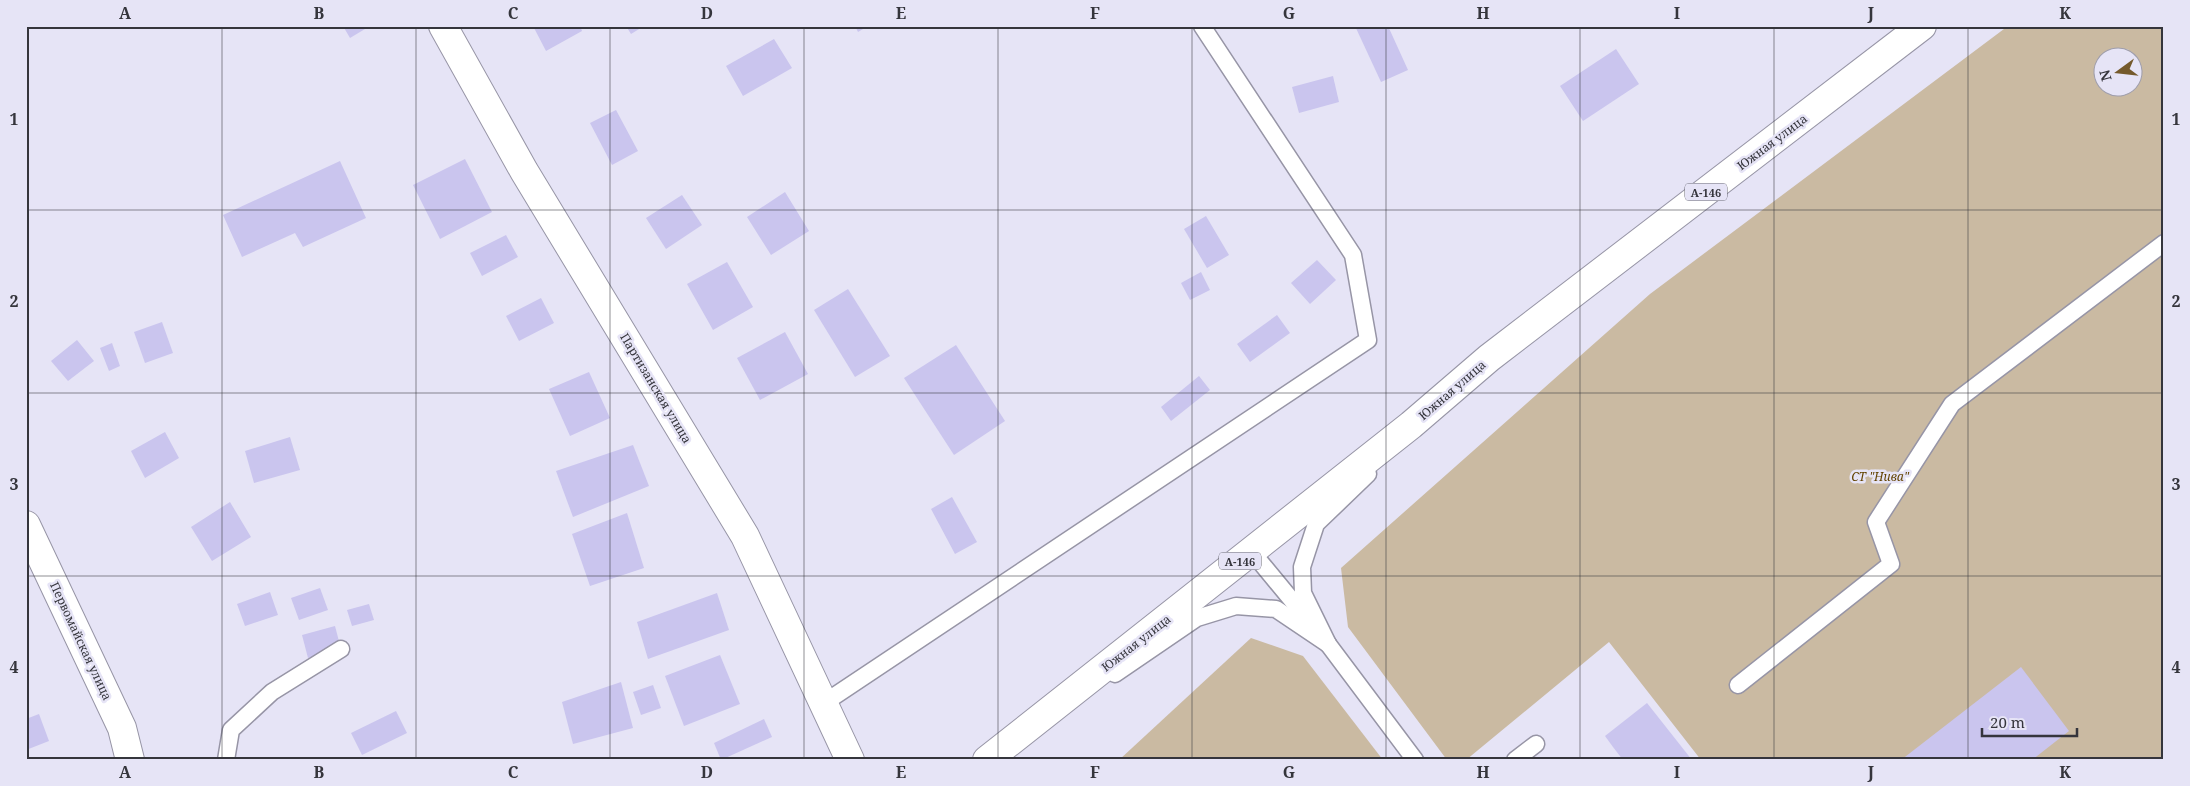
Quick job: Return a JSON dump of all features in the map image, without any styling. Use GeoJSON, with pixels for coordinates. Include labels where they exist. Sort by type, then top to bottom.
{"type":"FeatureCollection","features":[{"type":"Feature","properties":{"kind":"main road","name":"Партизанская улица"},"geometry":{"type":"LineString","coordinates":[[443,26],[524,171],[745,536],[850,760]]}},
{"type":"Feature","properties":{"kind":"main road","name":"Южная улица"},"geometry":{"type":"LineString","coordinates":[[989,760],[1411,425],[1490,358],[1922,26]]}},
{"type":"Feature","properties":{"kind":"main road","name":"Первомайская улица"},"geometry":{"type":"LineString","coordinates":[[26,525],[122,728],[130,760]]}},
{"type":"Feature","properties":{"kind":"lane"},"geometry":{"type":"LineString","coordinates":[[824,703],[1368,340],[1353,255],[1202,26]]}},
{"type":"Feature","properties":{"kind":"lane"},"geometry":{"type":"LineString","coordinates":[[1738,685],[1891,564],[1876,522],[1952,404],[2164,242]]}},
{"type":"Feature","properties":{"kind":"lane"},"geometry":{"type":"LineString","coordinates":[[1328,644],[1303,593],[1302,567],[1316,524],[1490,358]]}},
{"type":"Feature","properties":{"kind":"lane"},"geometry":{"type":"LineString","coordinates":[[1252,552],[1328,644],[1415,760]]}},
{"type":"Feature","properties":{"kind":"lane"},"geometry":{"type":"LineString","coordinates":[[989,760],[1197,618],[1236,606],[1276,609],[1328,644]]}},
{"type":"Feature","properties":{"kind":"lane"},"geometry":{"type":"LineString","coordinates":[[226,760],[231,730],[272,692],[341,649]]}},
{"type":"Feature","properties":{"kind":"lane"},"geometry":{"type":"LineString","coordinates":[[1515,760],[1536,744]]}},
{"type":"Feature","properties":{"kind":"green space","name":"СТ \"Нива\""},"geometry":{"type":"Polygon","coordinates":[[[2008,26],[2164,26],[2164,760],[1701,760],[1609,642],[1466,760],[1447,760],[1348,627],[1341,568],[1650,294],[2008,26]]]}},
{"type":"Feature","properties":{"kind":"green space"},"geometry":{"type":"Polygon","coordinates":[[[1251,638],[1303,656],[1383,760],[1119,760],[1251,638]]]}},
{"type":"Feature","properties":{"kind":"building"},"geometry":{"type":"Polygon","coordinates":[[[343,26],[370,26],[350,38],[343,26]]]}},
{"type":"Feature","properties":{"kind":"building"},"geometry":{"type":"Polygon","coordinates":[[[533,26],[580,26],[582,31],[546,51],[533,26]]]}},
{"type":"Feature","properties":{"kind":"building"},"geometry":{"type":"Polygon","coordinates":[[[626,26],[644,26],[631,34],[626,26]]]}},
{"type":"Feature","properties":{"kind":"building"},"geometry":{"type":"Polygon","coordinates":[[[855,26],[868,26],[858,32],[855,26]]]}},
{"type":"Feature","properties":{"kind":"building"},"geometry":{"type":"Polygon","coordinates":[[[1355,26],[1388,26],[1408,70],[1381,82],[1355,26]]]}},
{"type":"Feature","properties":{"kind":"building"},"geometry":{"type":"Polygon","coordinates":[[[774,39],[792,68],[743,96],[726,66],[774,39]]]}},
{"type":"Feature","properties":{"kind":"building"},"geometry":{"type":"Polygon","coordinates":[[[1616,49],[1639,84],[1583,121],[1560,86],[1616,49]]]}},
{"type":"Feature","properties":{"kind":"building"},"geometry":{"type":"Polygon","coordinates":[[[1333,76],[1339,102],[1299,113],[1292,87],[1333,76]]]}},
{"type":"Feature","properties":{"kind":"building"},"geometry":{"type":"Polygon","coordinates":[[[616,110],[638,151],[612,165],[590,123],[616,110]]]}},
{"type":"Feature","properties":{"kind":"building"},"geometry":{"type":"Polygon","coordinates":[[[465,159],[492,212],[440,239],[413,185],[465,159]]]}},
{"type":"Feature","properties":{"kind":"building"},"geometry":{"type":"Polygon","coordinates":[[[340,161],[366,218],[303,247],[295,233],[242,257],[223,215],[340,161]]]}},
{"type":"Feature","properties":{"kind":"building"},"geometry":{"type":"Polygon","coordinates":[[[785,192],[809,231],[771,255],[747,217],[785,192]]]}},
{"type":"Feature","properties":{"kind":"building"},"geometry":{"type":"Polygon","coordinates":[[[682,195],[702,225],[666,249],[646,218],[682,195]]]}},
{"type":"Feature","properties":{"kind":"building"},"geometry":{"type":"Polygon","coordinates":[[[1206,216],[1229,255],[1207,268],[1184,229],[1206,216]]]}},
{"type":"Feature","properties":{"kind":"building"},"geometry":{"type":"Polygon","coordinates":[[[506,235],[518,257],[482,276],[470,253],[506,235]]]}},
{"type":"Feature","properties":{"kind":"building"},"geometry":{"type":"Polygon","coordinates":[[[1317,260],[1336,280],[1310,304],[1291,283],[1317,260]]]}},
{"type":"Feature","properties":{"kind":"building"},"geometry":{"type":"Polygon","coordinates":[[[727,262],[753,307],[713,330],[687,284],[727,262]]]}},
{"type":"Feature","properties":{"kind":"building"},"geometry":{"type":"Polygon","coordinates":[[[1201,272],[1210,290],[1190,300],[1181,283],[1201,272]]]}},
{"type":"Feature","properties":{"kind":"building"},"geometry":{"type":"Polygon","coordinates":[[[848,289],[890,356],[855,377],[814,310],[848,289]]]}},
{"type":"Feature","properties":{"kind":"building"},"geometry":{"type":"Polygon","coordinates":[[[541,298],[554,323],[519,341],[506,316],[541,298]]]}},
{"type":"Feature","properties":{"kind":"building"},"geometry":{"type":"Polygon","coordinates":[[[1277,315],[1290,333],[1250,362],[1237,344],[1277,315]]]}},
{"type":"Feature","properties":{"kind":"building"},"geometry":{"type":"Polygon","coordinates":[[[162,322],[173,353],[145,363],[134,332],[162,322]]]}},
{"type":"Feature","properties":{"kind":"building"},"geometry":{"type":"Polygon","coordinates":[[[785,332],[808,374],[760,400],[737,358],[785,332]]]}},
{"type":"Feature","properties":{"kind":"building"},"geometry":{"type":"Polygon","coordinates":[[[77,340],[94,361],[68,381],[51,361],[77,340]]]}},
{"type":"Feature","properties":{"kind":"building"},"geometry":{"type":"Polygon","coordinates":[[[112,343],[120,366],[109,371],[100,348],[112,343]]]}},
{"type":"Feature","properties":{"kind":"building"},"geometry":{"type":"Polygon","coordinates":[[[956,345],[1005,421],[954,455],[904,378],[956,345]]]}},
{"type":"Feature","properties":{"kind":"building"},"geometry":{"type":"Polygon","coordinates":[[[589,372],[610,418],[570,436],[549,389],[589,372]]]}},
{"type":"Feature","properties":{"kind":"building"},"geometry":{"type":"Polygon","coordinates":[[[1199,376],[1210,390],[1171,421],[1161,407],[1199,376]]]}},
{"type":"Feature","properties":{"kind":"building"},"geometry":{"type":"Polygon","coordinates":[[[165,432],[179,458],[145,478],[131,451],[165,432]]]}},
{"type":"Feature","properties":{"kind":"building"},"geometry":{"type":"Polygon","coordinates":[[[290,437],[300,470],[254,483],[245,451],[290,437]]]}},
{"type":"Feature","properties":{"kind":"building"},"geometry":{"type":"Polygon","coordinates":[[[633,445],[649,486],[573,517],[556,471],[633,445]]]}},
{"type":"Feature","properties":{"kind":"building"},"geometry":{"type":"Polygon","coordinates":[[[952,497],[977,542],[955,554],[931,509],[952,497]]]}},
{"type":"Feature","properties":{"kind":"building"},"geometry":{"type":"Polygon","coordinates":[[[230,502],[251,537],[212,561],[191,527],[230,502]]]}},
{"type":"Feature","properties":{"kind":"building"},"geometry":{"type":"Polygon","coordinates":[[[627,513],[644,568],[590,586],[572,534],[627,513]]]}},
{"type":"Feature","properties":{"kind":"building"},"geometry":{"type":"Polygon","coordinates":[[[320,588],[328,610],[299,620],[291,598],[320,588]]]}},
{"type":"Feature","properties":{"kind":"building"},"geometry":{"type":"Polygon","coordinates":[[[270,592],[278,615],[245,626],[237,604],[270,592]]]}},
{"type":"Feature","properties":{"kind":"building"},"geometry":{"type":"Polygon","coordinates":[[[717,593],[729,630],[648,659],[637,622],[717,593]]]}},
{"type":"Feature","properties":{"kind":"building"},"geometry":{"type":"Polygon","coordinates":[[[369,604],[374,620],[352,626],[347,610],[369,604]]]}},
{"type":"Feature","properties":{"kind":"building"},"geometry":{"type":"Polygon","coordinates":[[[335,626],[341,649],[308,658],[302,635],[335,626]]]}},
{"type":"Feature","properties":{"kind":"building"},"geometry":{"type":"Polygon","coordinates":[[[720,655],[740,704],[684,726],[665,676],[720,655]]]}},
{"type":"Feature","properties":{"kind":"building"},"geometry":{"type":"Polygon","coordinates":[[[2021,667],[2069,731],[2032,760],[1901,760],[2021,667]]]}},
{"type":"Feature","properties":{"kind":"building"},"geometry":{"type":"Polygon","coordinates":[[[621,682],[633,728],[573,744],[562,702],[621,682]]]}},
{"type":"Feature","properties":{"kind":"building"},"geometry":{"type":"Polygon","coordinates":[[[653,685],[661,708],[641,715],[633,692],[653,685]]]}},
{"type":"Feature","properties":{"kind":"building"},"geometry":{"type":"Polygon","coordinates":[[[1647,703],[1692,760],[1623,760],[1605,736],[1647,703]]]}},
{"type":"Feature","properties":{"kind":"building"},"geometry":{"type":"Polygon","coordinates":[[[396,711],[407,733],[362,755],[351,733],[396,711]]]}},
{"type":"Feature","properties":{"kind":"building"},"geometry":{"type":"Polygon","coordinates":[[[39,714],[49,741],[26,750],[26,719],[39,714]]]}},
{"type":"Feature","properties":{"kind":"building"},"geometry":{"type":"Polygon","coordinates":[[[764,719],[772,737],[721,760],[714,743],[764,719]]]}}]}
